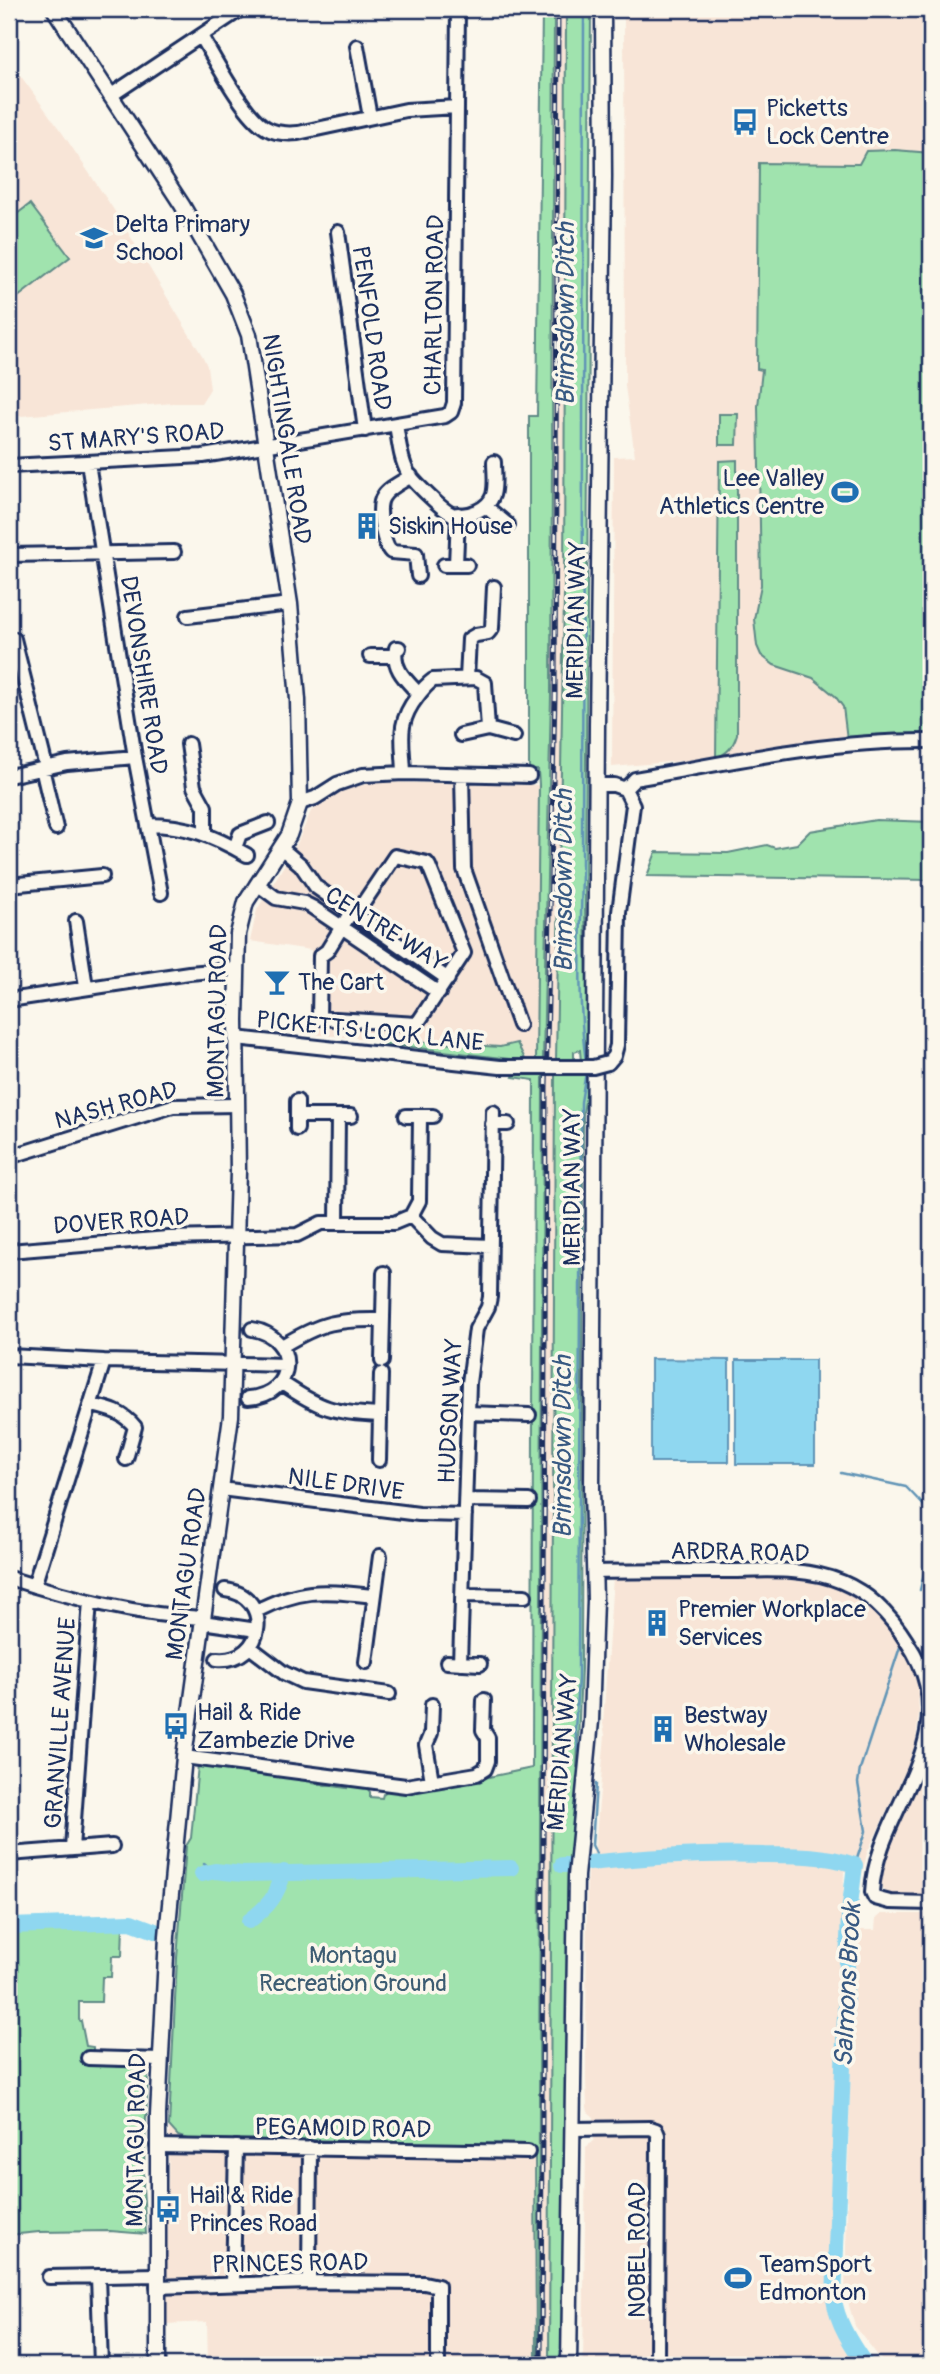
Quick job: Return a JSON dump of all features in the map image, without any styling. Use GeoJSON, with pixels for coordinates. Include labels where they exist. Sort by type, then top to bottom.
{"type":"FeatureCollection","features":[{"type":"Feature","properties":{"kind":"main road","name":"NIGHTINGALE ROAD"},"geometry":{"type":"LineString","coordinates":[[54,9],[182,205],[241,309],[250,335],[290,604],[298,700],[300,803]]}},
{"type":"Feature","properties":{"kind":"main road","name":"MERIDIAN WAY"},"geometry":{"type":"LineString","coordinates":[[569,2365],[576,1876],[591,1721],[595,1572],[592,1489],[604,177],[603,9]]}},
{"type":"Feature","properties":{"kind":"main road","name":"MONTAGU ROAD"},"geometry":{"type":"LineString","coordinates":[[158,2365],[157,2146],[167,1936],[184,1757],[231,1416],[239,1172],[236,969],[240,922],[246,902],[281,848],[300,803]]}},
{"type":"Feature","properties":{"kind":"street"},"geometry":{"type":"LineString","coordinates":[[110,96],[241,9]]}},
{"type":"Feature","properties":{"kind":"street","name":"CHARLTON ROAD"},"geometry":{"type":"LineString","coordinates":[[265,447],[445,416],[452,412],[458,9]]}},
{"type":"Feature","properties":{"kind":"street"},"geometry":{"type":"LineString","coordinates":[[201,36],[245,107],[264,127],[285,134],[406,110],[457,107]]}},
{"type":"Feature","properties":{"kind":"street"},"geometry":{"type":"LineString","coordinates":[[356,46],[370,117]]}},
{"type":"Feature","properties":{"kind":"street","name":"PENFOLD ROAD"},"geometry":{"type":"LineString","coordinates":[[338,232],[365,430]]}},
{"type":"Feature","properties":{"kind":"street"},"geometry":{"type":"LineString","coordinates":[[396,425],[405,465],[411,476],[449,512],[477,512],[485,506],[493,493],[494,462]]}},
{"type":"Feature","properties":{"kind":"street","name":"ST MARY'S ROAD"},"geometry":{"type":"LineString","coordinates":[[9,466],[203,456],[265,447]]}},
{"type":"Feature","properties":{"kind":"street","name":"DEVONSHIRE ROAD"},"geometry":{"type":"LineString","coordinates":[[88,463],[135,757],[161,893]]}},
{"type":"Feature","properties":{"kind":"street"},"geometry":{"type":"LineString","coordinates":[[411,476],[386,493],[380,508],[385,544],[391,552],[416,554],[418,576]]}},
{"type":"Feature","properties":{"kind":"street"},"geometry":{"type":"LineString","coordinates":[[485,506],[508,525]]}},
{"type":"Feature","properties":{"kind":"street"},"geometry":{"type":"LineString","coordinates":[[456,565],[458,514]]}},
{"type":"Feature","properties":{"kind":"street"},"geometry":{"type":"LineString","coordinates":[[9,555],[174,552]]}},
{"type":"Feature","properties":{"kind":"street"},"geometry":{"type":"LineString","coordinates":[[467,678],[467,644],[471,636],[491,631],[487,602],[494,587]]}},
{"type":"Feature","properties":{"kind":"street"},"geometry":{"type":"LineString","coordinates":[[188,616],[290,604]]}},
{"type":"Feature","properties":{"kind":"street"},"geometry":{"type":"LineString","coordinates":[[14,639],[56,828]]}},
{"type":"Feature","properties":{"kind":"street"},"geometry":{"type":"LineString","coordinates":[[370,656],[397,652],[398,670],[419,694]]}},
{"type":"Feature","properties":{"kind":"street"},"geometry":{"type":"LineString","coordinates":[[404,773],[402,724],[408,709],[433,680],[476,678],[485,683],[488,729]]}},
{"type":"Feature","properties":{"kind":"street"},"geometry":{"type":"LineString","coordinates":[[461,735],[488,729],[514,736]]}},
{"type":"Feature","properties":{"kind":"street"},"geometry":{"type":"LineString","coordinates":[[597,785],[614,785],[625,789],[635,779],[785,751],[868,742],[931,741]]}},
{"type":"Feature","properties":{"kind":"street"},"geometry":{"type":"LineString","coordinates":[[188,744],[194,787],[205,807],[205,834]]}},
{"type":"Feature","properties":{"kind":"street"},"geometry":{"type":"LineString","coordinates":[[9,776],[68,763],[135,757]]}},
{"type":"Feature","properties":{"kind":"street"},"geometry":{"type":"LineString","coordinates":[[300,803],[354,777],[404,773],[529,776]]}},
{"type":"Feature","properties":{"kind":"street"},"geometry":{"type":"LineString","coordinates":[[462,775],[464,869],[519,1025]]}},
{"type":"Feature","properties":{"kind":"street","name":"PICKETTS LOCK LANE"},"geometry":{"type":"LineString","coordinates":[[236,1038],[500,1067],[593,1067],[608,1062],[614,1056],[617,1045],[619,912],[633,806],[625,789]]}},
{"type":"Feature","properties":{"kind":"street"},"geometry":{"type":"LineString","coordinates":[[148,825],[174,825],[205,834],[241,851],[240,834],[268,822]]}},
{"type":"Feature","properties":{"kind":"street","name":"CENTRE WAY"},"geometry":{"type":"LineString","coordinates":[[257,884],[276,898],[312,907],[439,993],[448,979],[316,887],[301,865],[281,848]]}},
{"type":"Feature","properties":{"kind":"street"},"geometry":{"type":"LineString","coordinates":[[439,993],[417,1024],[319,1018],[319,961],[322,953],[327,951],[395,856],[427,863],[464,953],[448,979]]}},
{"type":"Feature","properties":{"kind":"street"},"geometry":{"type":"LineString","coordinates":[[9,885],[102,876]]}},
{"type":"Feature","properties":{"kind":"street"},"geometry":{"type":"LineString","coordinates":[[76,921],[86,987]]}},
{"type":"Feature","properties":{"kind":"street"},"geometry":{"type":"LineString","coordinates":[[9,1000],[203,971],[236,969]]}},
{"type":"Feature","properties":{"kind":"street"},"geometry":{"type":"LineString","coordinates":[[297,1101],[297,1123],[351,1116]]}},
{"type":"Feature","properties":{"kind":"street","name":"NASH ROAD"},"geometry":{"type":"LineString","coordinates":[[9,1157],[173,1106],[237,1105]]}},
{"type":"Feature","properties":{"kind":"street"},"geometry":{"type":"LineString","coordinates":[[337,1223],[338,1116]]}},
{"type":"Feature","properties":{"kind":"street"},"geometry":{"type":"LineString","coordinates":[[406,1116],[427,1116],[418,1206],[411,1216],[432,1238],[442,1244],[491,1246]]}},
{"type":"Feature","properties":{"kind":"street","name":"HUDSON WAY"},"geometry":{"type":"LineString","coordinates":[[480,1664],[454,1663],[463,1595],[468,1413],[476,1329],[490,1302],[492,1118],[508,1124]]}},
{"type":"Feature","properties":{"kind":"street","name":"DOVER ROAD"},"geometry":{"type":"LineString","coordinates":[[9,1251],[168,1238],[297,1235],[321,1223],[394,1223],[411,1216]]}},
{"type":"Feature","properties":{"kind":"street"},"geometry":{"type":"LineString","coordinates":[[382,1360],[384,1273]]}},
{"type":"Feature","properties":{"kind":"street"},"geometry":{"type":"LineString","coordinates":[[282,1346],[305,1332],[328,1323],[351,1319],[383,1320]]}},
{"type":"Feature","properties":{"kind":"street"},"geometry":{"type":"LineString","coordinates":[[248,1398],[264,1396],[282,1383],[286,1365],[282,1346],[267,1332],[251,1329]]}},
{"type":"Feature","properties":{"kind":"street"},"geometry":{"type":"LineString","coordinates":[[9,1356],[286,1365]]}},
{"type":"Feature","properties":{"kind":"street"},"geometry":{"type":"LineString","coordinates":[[34,1586],[104,1361]]}},
{"type":"Feature","properties":{"kind":"street"},"geometry":{"type":"LineString","coordinates":[[379,1460],[382,1374]]}},
{"type":"Feature","properties":{"kind":"street"},"geometry":{"type":"LineString","coordinates":[[282,1383],[312,1403],[332,1410],[380,1415]]}},
{"type":"Feature","properties":{"kind":"street"},"geometry":{"type":"LineString","coordinates":[[92,1405],[127,1417],[135,1427],[126,1459]]}},
{"type":"Feature","properties":{"kind":"street"},"geometry":{"type":"LineString","coordinates":[[468,1413],[529,1415]]}},
{"type":"Feature","properties":{"kind":"street","name":"NILE DRIVE"},"geometry":{"type":"LineString","coordinates":[[221,1489],[419,1514],[465,1515]]}},
{"type":"Feature","properties":{"kind":"street"},"geometry":{"type":"LineString","coordinates":[[466,1500],[528,1501]]}},
{"type":"Feature","properties":{"kind":"street"},"geometry":{"type":"LineString","coordinates":[[366,1662],[380,1556]]}},
{"type":"Feature","properties":{"kind":"street","name":"ARDRA ROAD"},"geometry":{"type":"LineString","coordinates":[[595,1572],[804,1572],[823,1575],[859,1590],[879,1606],[896,1624],[911,1648],[926,1679],[929,1709],[919,1762],[881,1852],[872,1892],[875,1898],[890,1902],[931,1903]]}},
{"type":"Feature","properties":{"kind":"street"},"geometry":{"type":"LineString","coordinates":[[9,1578],[90,1601],[257,1629]]}},
{"type":"Feature","properties":{"kind":"street"},"geometry":{"type":"LineString","coordinates":[[217,1659],[236,1658],[251,1648],[257,1629],[256,1611],[247,1599],[225,1590]]}},
{"type":"Feature","properties":{"kind":"street"},"geometry":{"type":"LineString","coordinates":[[256,1611],[290,1595],[312,1591],[374,1597]]}},
{"type":"Feature","properties":{"kind":"street"},"geometry":{"type":"LineString","coordinates":[[463,1595],[525,1596]]}},
{"type":"Feature","properties":{"kind":"street","name":"GRANVILLE AVENUE"},"geometry":{"type":"LineString","coordinates":[[72,1848],[90,1601]]}},
{"type":"Feature","properties":{"kind":"street"},"geometry":{"type":"LineString","coordinates":[[251,1648],[284,1673],[303,1682],[389,1694]]}},
{"type":"Feature","properties":{"kind":"street"},"geometry":{"type":"LineString","coordinates":[[184,1757],[377,1789],[477,1774],[485,1769],[488,1761],[488,1738],[483,1730],[484,1700]]}},
{"type":"Feature","properties":{"kind":"street"},"geometry":{"type":"LineString","coordinates":[[432,1705],[432,1733],[426,1740],[426,1745],[432,1781]]}},
{"type":"Feature","properties":{"kind":"street"},"geometry":{"type":"LineString","coordinates":[[9,1854],[112,1846]]}},
{"type":"Feature","properties":{"kind":"street"},"geometry":{"type":"LineString","coordinates":[[88,2058],[160,2060]]}},
{"type":"Feature","properties":{"kind":"street","name":"NOBEL ROAD"},"geometry":{"type":"LineString","coordinates":[[573,2129],[650,2128],[656,2130],[658,2135],[657,2365]]}},
{"type":"Feature","properties":{"kind":"street","name":"PEGAMOID ROAD"},"geometry":{"type":"LineString","coordinates":[[157,2146],[528,2152]]}},
{"type":"Feature","properties":{"kind":"street"},"geometry":{"type":"LineString","coordinates":[[233,2283],[236,2147]]}},
{"type":"Feature","properties":{"kind":"street"},"geometry":{"type":"LineString","coordinates":[[309,2282],[310,2148]]}},
{"type":"Feature","properties":{"kind":"street"},"geometry":{"type":"LineString","coordinates":[[98,2276],[101,2365]]}},
{"type":"Feature","properties":{"kind":"street","name":"PRINCES ROAD"},"geometry":{"type":"LineString","coordinates":[[49,2277],[98,2276],[233,2283],[424,2283],[438,2287],[438,2365]]}},
{"type":"Feature","properties":{"kind":"shaded area"},"geometry":{"type":"Polygon","coordinates":[[[554,9],[566,9],[564,595],[555,1087],[549,2365],[538,2365],[542,1087],[551,695],[554,9]]]}},
{"type":"Feature","properties":{"kind":"shaded area"},"geometry":{"type":"Polygon","coordinates":[[[624,9],[931,9],[931,733],[847,736],[803,741],[716,758],[612,767],[614,457],[635,456],[625,386],[624,9]]]}},
{"type":"Feature","properties":{"kind":"shaded area"},"geometry":{"type":"Polygon","coordinates":[[[9,60],[120,219],[203,357],[210,389],[201,403],[9,417],[9,60]]]}},
{"type":"Feature","properties":{"kind":"shaded area"},"geometry":{"type":"Polygon","coordinates":[[[377,782],[539,785],[536,1061],[526,1061],[517,1043],[500,1047],[455,1046],[309,1034],[311,950],[250,941],[257,910],[297,844],[311,811],[336,791],[377,782]]]}},
{"type":"Feature","properties":{"kind":"shaded area"},"geometry":{"type":"Polygon","coordinates":[[[746,1576],[816,1581],[846,1591],[867,1605],[893,1630],[906,1653],[917,1682],[919,1712],[916,1740],[909,1763],[867,1853],[862,1875],[844,1871],[836,2324],[863,2365],[583,2365],[586,2147],[594,2140],[594,2117],[588,2112],[586,2080],[587,1872],[595,1847],[605,1735],[603,1724],[613,1578],[746,1576]]]}},
{"type":"Feature","properties":{"kind":"shaded area"},"geometry":{"type":"Polygon","coordinates":[[[931,1751],[931,1891],[925,1896],[891,1894],[883,1890],[880,1881],[883,1861],[931,1751]]]}},
{"type":"Feature","properties":{"kind":"shaded area"},"geometry":{"type":"Polygon","coordinates":[[[881,1914],[931,1914],[931,2365],[885,2365],[855,2326],[845,2292],[854,1930],[875,1930],[876,1918],[881,1914]]]}},
{"type":"Feature","properties":{"kind":"shaded area"},"geometry":{"type":"Polygon","coordinates":[[[169,2126],[178,2136],[190,2140],[536,2147],[536,2365],[208,2365],[207,2322],[166,2324],[169,2126]]]}},
{"type":"Feature","properties":{"kind":"green space"},"geometry":{"type":"Polygon","coordinates":[[[542,9],[554,9],[551,695],[543,1061],[536,1061],[539,785],[538,770],[531,770],[529,767],[529,416],[537,416],[542,9]]]}},
{"type":"Feature","properties":{"kind":"green space"},"geometry":{"type":"Polygon","coordinates":[[[566,9],[591,9],[585,906],[589,1075],[583,1114],[581,1669],[577,1767],[580,1768],[570,1870],[566,2365],[549,2365],[555,1073],[582,1073],[580,1050],[574,1052],[574,1060],[556,1061],[564,595],[566,9]]]}},
{"type":"Feature","properties":{"kind":"green space","name":"Lee Valley Athletics Centre"},"geometry":{"type":"Polygon","coordinates":[[[866,151],[931,153],[931,733],[928,736],[847,739],[843,707],[835,696],[813,678],[774,665],[761,655],[757,646],[754,619],[761,585],[758,406],[762,370],[757,369],[759,163],[859,164],[866,151]]]}},
{"type":"Feature","properties":{"kind":"green space"},"geometry":{"type":"Polygon","coordinates":[[[30,204],[70,257],[9,304],[9,220],[30,204]]]}},
{"type":"Feature","properties":{"kind":"green space"},"geometry":{"type":"Polygon","coordinates":[[[719,414],[738,414],[737,445],[719,445],[719,414]]]}},
{"type":"Feature","properties":{"kind":"green space"},"geometry":{"type":"Polygon","coordinates":[[[737,460],[737,734],[730,749],[716,758],[719,461],[737,460]]]}},
{"type":"Feature","properties":{"kind":"green space"},"geometry":{"type":"Polygon","coordinates":[[[876,820],[931,822],[931,880],[647,876],[656,852],[728,853],[767,845],[775,848],[797,844],[810,831],[876,820]]]}},
{"type":"Feature","properties":{"kind":"green space"},"geometry":{"type":"Polygon","coordinates":[[[378,1039],[500,1047],[517,1043],[526,1061],[377,1043],[378,1039]]]}},
{"type":"Feature","properties":{"kind":"green space","name":"Montagu Recreation Ground"},"geometry":{"type":"Polygon","coordinates":[[[515,1073],[543,1073],[538,2365],[535,2147],[190,2140],[178,2136],[169,2126],[177,1958],[186,1846],[191,1838],[198,1765],[309,1779],[312,1783],[347,1788],[347,1785],[366,1787],[370,1797],[382,1798],[388,1790],[401,1791],[532,1768],[534,1080],[513,1077],[515,1073]]]}},
{"type":"Feature","properties":{"kind":"green space"},"geometry":{"type":"Polygon","coordinates":[[[123,1925],[122,1956],[112,1956],[111,1977],[102,1977],[101,2002],[79,2002],[79,2020],[86,2046],[93,2047],[93,2051],[88,2051],[88,2065],[138,2067],[148,2072],[143,2187],[146,2234],[110,2231],[9,2235],[9,1928],[123,1925]]]}},
{"type":"Feature","properties":{"kind":"water"},"geometry":{"type":"Polygon","coordinates":[[[651,1359],[729,1360],[729,1462],[651,1462],[651,1359]]]}},
{"type":"Feature","properties":{"kind":"water"},"geometry":{"type":"Polygon","coordinates":[[[736,1360],[815,1360],[815,1464],[736,1464],[736,1360]]]}},
{"type":"Feature","properties":{"kind":"waterway","name":"Brimsdown Ditch"},"geometry":{"type":"LineString","coordinates":[[584,9],[580,966],[586,1062]]}},
{"type":"Feature","properties":{"kind":"waterway","name":"Brimsdown Ditch"},"geometry":{"type":"LineString","coordinates":[[579,1752],[575,1731],[578,1678],[581,1102],[586,1072]]}},
{"type":"Feature","properties":{"kind":"waterway"},"geometry":{"type":"LineString","coordinates":[[841,1473],[906,1487],[931,1513]]}},
{"type":"Feature","properties":{"kind":"waterway"},"geometry":{"type":"LineString","coordinates":[[920,1590],[931,1544],[931,1517]]}},
{"type":"Feature","properties":{"kind":"waterway"},"geometry":{"type":"LineString","coordinates":[[855,1865],[866,1831],[858,1783],[860,1769],[900,1647]]}},
{"type":"Feature","properties":{"kind":"waterway","name":"Brimsdown Ditch"},"geometry":{"type":"LineString","coordinates":[[596,1784],[592,1845],[600,1862]]}},
{"type":"Feature","properties":{"kind":"waterway","name":"Salmons Brook"},"geometry":{"type":"LineString","coordinates":[[589,1863],[677,1856],[743,1855],[810,1856],[855,1865],[849,1913],[834,2299],[842,2325],[866,2365]]}},
{"type":"Feature","properties":{"kind":"waterway"},"geometry":{"type":"LineString","coordinates":[[204,1864],[215,1871]]}},
{"type":"Feature","properties":{"kind":"waterway","name":"Salmons Brook"},"geometry":{"type":"LineString","coordinates":[[562,1865],[568,1865]]}},
{"type":"Feature","properties":{"kind":"waterway","name":"Salmons Brook"},"geometry":{"type":"LineString","coordinates":[[202,1874],[215,1871],[243,1874],[511,1868]]}},
{"type":"Feature","properties":{"kind":"waterway","name":"Salmons Brook"},"geometry":{"type":"LineString","coordinates":[[249,1921],[271,1900],[284,1872]]}},
{"type":"Feature","properties":{"kind":"waterway","name":"Salmons Brook"},"geometry":{"type":"LineString","coordinates":[[9,1926],[131,1922],[155,1931]]}},
{"type":"Feature","properties":{"kind":"railway"},"geometry":{"type":"LineString","coordinates":[[541,2365],[546,1087],[555,695],[558,9]]}},
{"type":"Feature","properties":{"kind":"place","name":"Picketts Lock Centre"},"geometry":{"type":"Point","coordinates":[745,122]}},
{"type":"Feature","properties":{"kind":"place","name":"Delta Primary School"},"geometry":{"type":"Point","coordinates":[94,238]}},
{"type":"Feature","properties":{"kind":"place","name":"Lee Valley Athletics Centre"},"geometry":{"type":"Point","coordinates":[845,492]}},
{"type":"Feature","properties":{"kind":"place","name":"Siskin House"},"geometry":{"type":"Point","coordinates":[367,526]}},
{"type":"Feature","properties":{"kind":"place","name":"The Cart"},"geometry":{"type":"Point","coordinates":[277,982]}},
{"type":"Feature","properties":{"kind":"place","name":"Premier Workplace Services"},"geometry":{"type":"Point","coordinates":[657,1623]}},
{"type":"Feature","properties":{"kind":"place","name":"Hail & Ride Zambezie Drive"},"geometry":{"type":"Point","coordinates":[176,1726]}},
{"type":"Feature","properties":{"kind":"place","name":"Bestway Wholesale"},"geometry":{"type":"Point","coordinates":[663,1729]}},
{"type":"Feature","properties":{"kind":"place","name":"Hail & Ride Princes Road"},"geometry":{"type":"Point","coordinates":[168,2209]}},
{"type":"Feature","properties":{"kind":"place","name":"TeamSport Edmonton"},"geometry":{"type":"Point","coordinates":[738,2278]}}]}
